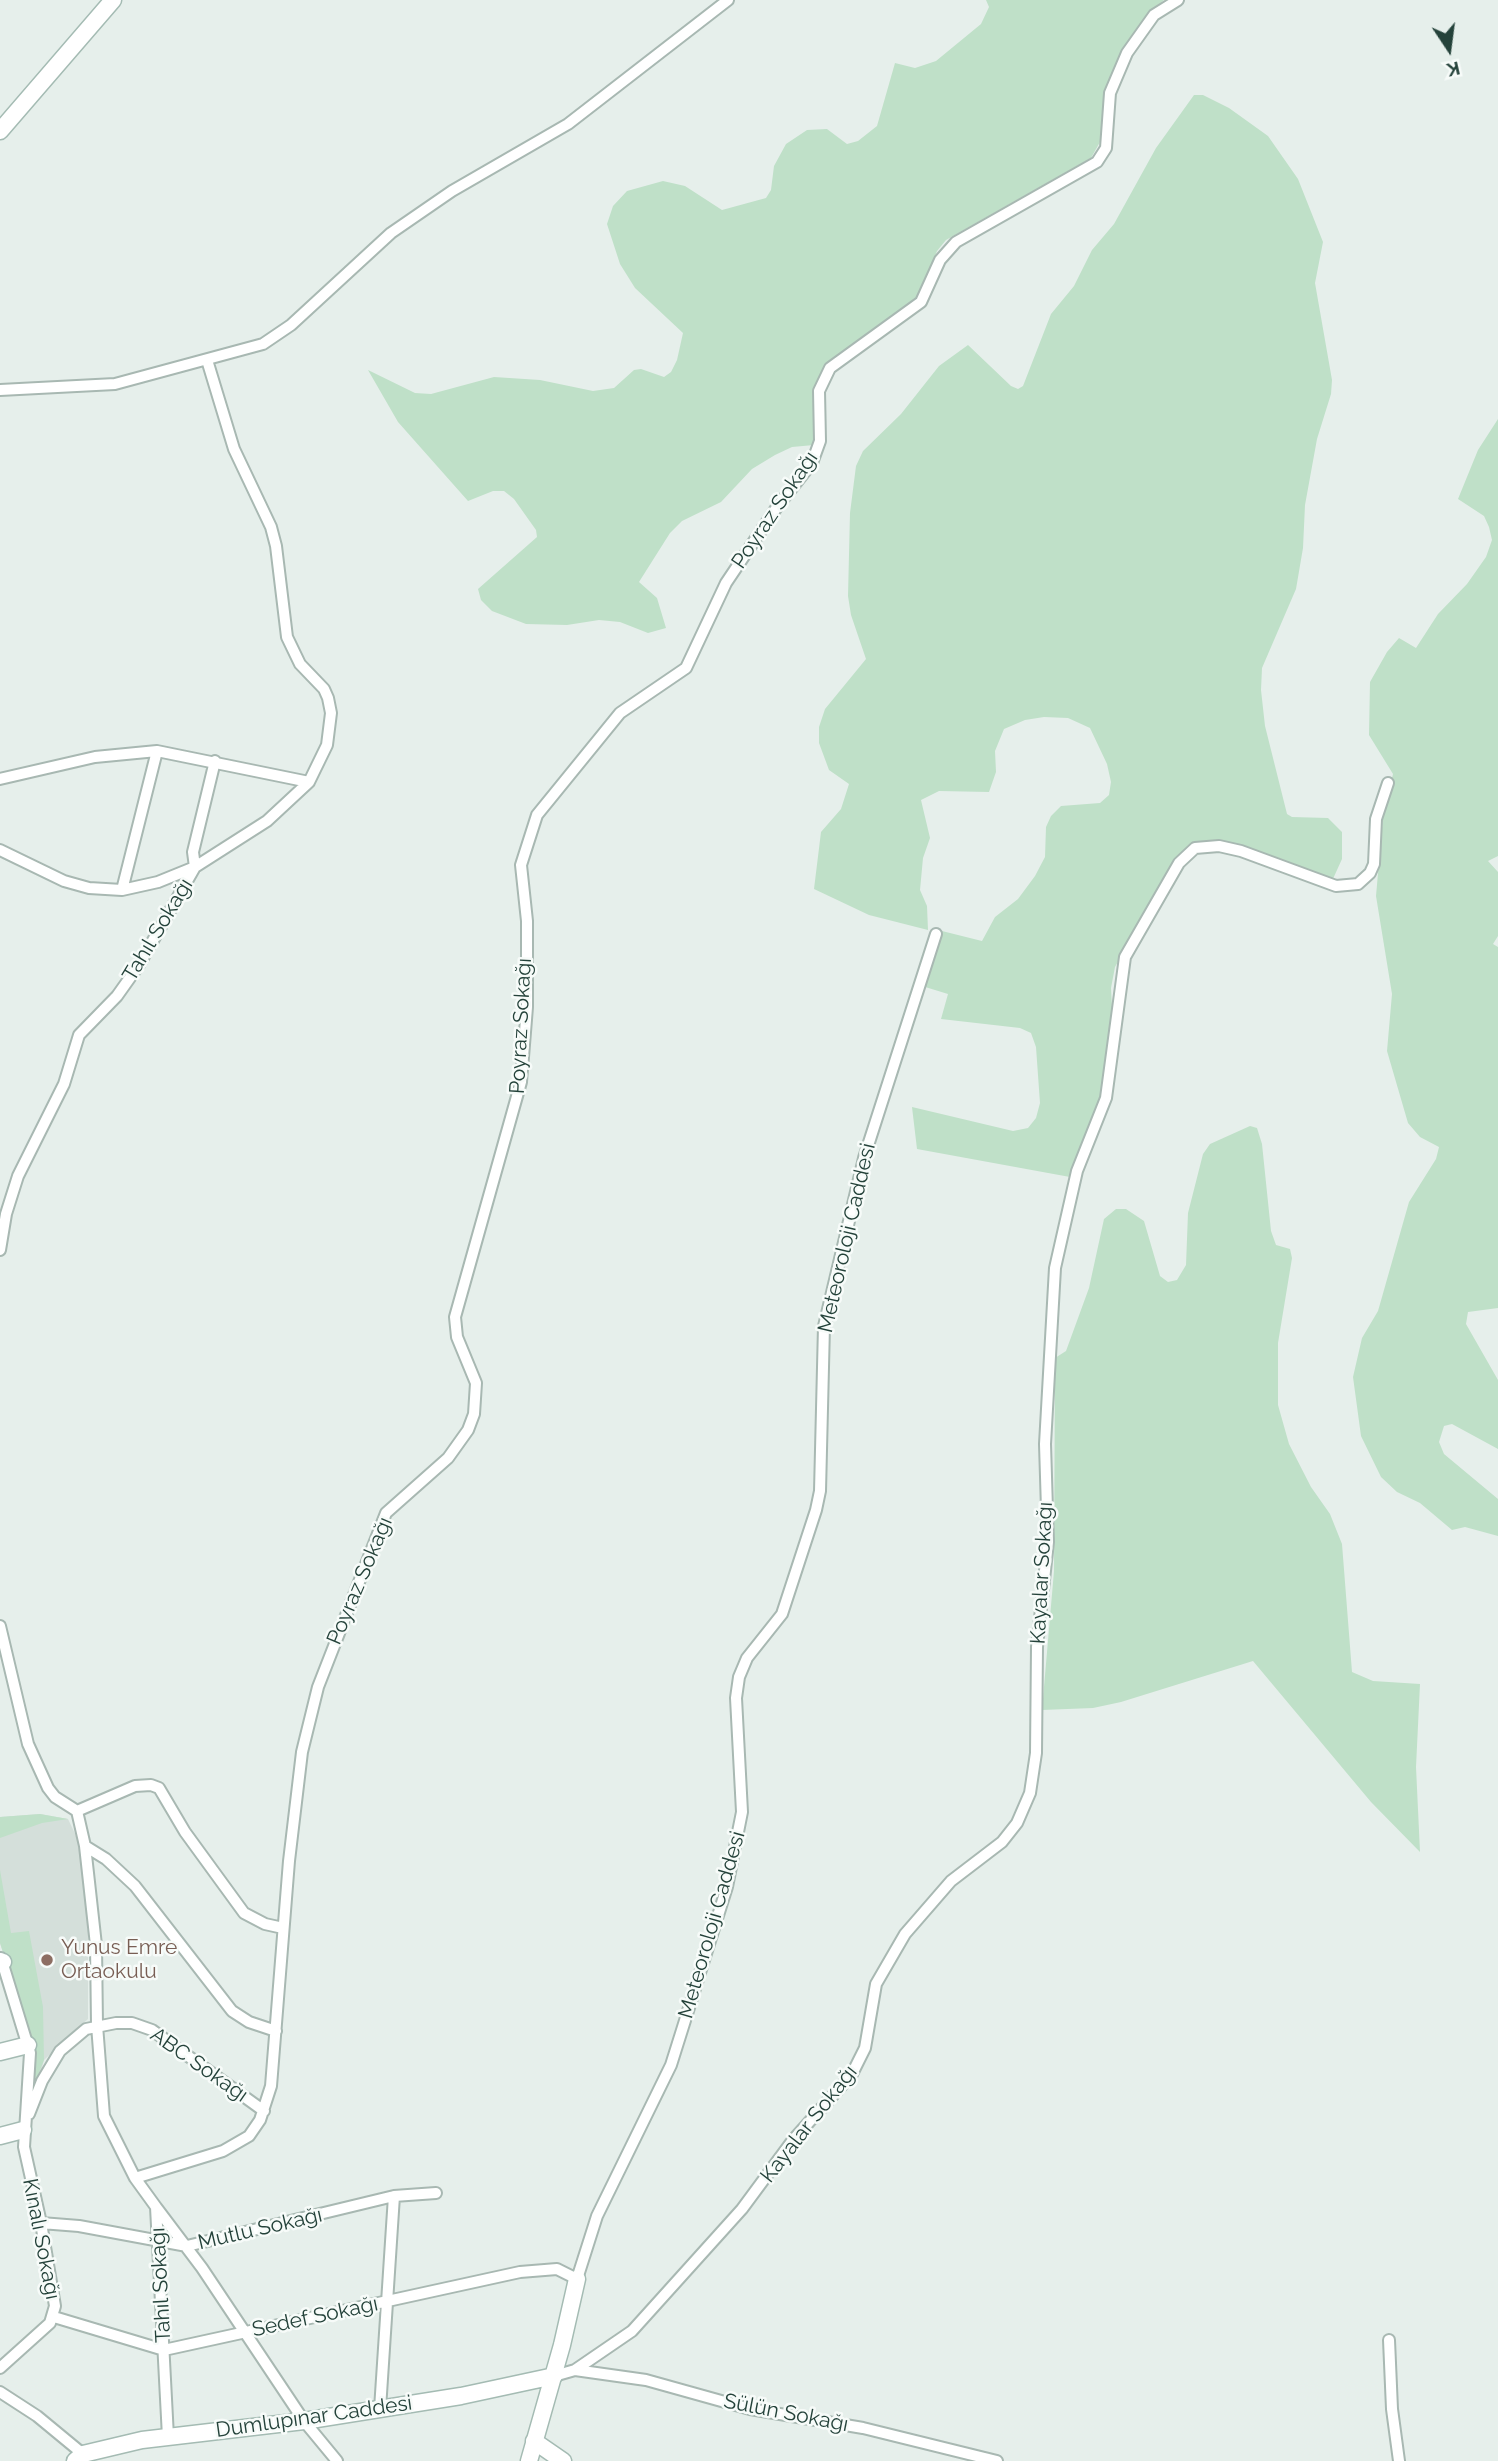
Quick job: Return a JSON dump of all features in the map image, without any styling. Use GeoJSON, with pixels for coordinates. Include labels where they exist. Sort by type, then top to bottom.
{"type":"FeatureCollection","features":[{"type":"Feature","properties":{"kind":"street"},"geometry":{"type":"LineString","coordinates":[[0,131],[113,0]]}},
{"type":"Feature","properties":{"kind":"street"},"geometry":{"type":"LineString","coordinates":[[0,390],[115,384],[263,344],[283,331],[391,233],[462,185],[568,124],[728,0]]}},
{"type":"Feature","properties":{"kind":"street","name":"Poyraz Sokağı"},"geometry":{"type":"LineString","coordinates":[[135,2178],[223,2151],[243,2142],[255,2130],[264,2111],[271,2087],[283,1928],[302,1752],[328,1656],[386,1513],[448,1458],[468,1430],[474,1414],[478,1396],[476,1382],[457,1337],[455,1317],[480,1220],[520,1089],[527,1007],[527,921],[521,864],[537,815],[620,713],[641,695],[668,683],[686,668],[726,583],[818,450],[819,391],[830,368],[921,302],[940,260],[956,242],[1097,162],[1106,148],[1110,93],[1127,53],[1154,15],[1178,0]]}},
{"type":"Feature","properties":{"kind":"street"},"geometry":{"type":"LineString","coordinates":[[0,779],[95,758],[157,751],[309,782],[327,745],[331,713],[328,698],[324,689],[300,664],[287,637],[276,546],[271,527],[234,450],[207,360]]}},
{"type":"Feature","properties":{"kind":"street"},"geometry":{"type":"LineString","coordinates":[[122,890],[157,751]]}},
{"type":"Feature","properties":{"kind":"street"},"geometry":{"type":"LineString","coordinates":[[0,850],[73,885],[122,890],[151,885],[195,866],[193,859],[196,837],[215,761]]}},
{"type":"Feature","properties":{"kind":"street","name":"Tahıl Sokağı"},"geometry":{"type":"LineString","coordinates":[[0,1250],[6,1214],[18,1176],[64,1084],[79,1035],[117,996],[139,965],[195,866],[267,821],[309,782]]}},
{"type":"Feature","properties":{"kind":"street","name":"Kayalar Sokağı"},"geometry":{"type":"LineString","coordinates":[[554,2376],[575,2370],[646,2319],[742,2210],[793,2140],[842,2088],[865,2048],[873,1994],[890,1955],[934,1897],[1009,1835],[1030,1793],[1035,1753],[1037,1647],[1048,1542],[1045,1444],[1055,1268],[1076,1171],[1106,1098],[1125,957],[1179,863],[1195,848],[1230,849],[1336,886],[1357,884],[1370,873],[1374,864],[1376,819],[1388,783]]}},
{"type":"Feature","properties":{"kind":"street","name":"Meteoroloji Caddesi"},"geometry":{"type":"LineString","coordinates":[[529,2461],[554,2376],[577,2279],[597,2216],[671,2065],[727,1887],[742,1812],[736,1698],[738,1677],[747,1658],[782,1614],[816,1510],[820,1491],[824,1326],[864,1158],[936,934]]}},
{"type":"Feature","properties":{"kind":"street"},"geometry":{"type":"LineString","coordinates":[[0,1626],[22,1723],[40,1773],[55,1797],[77,1811],[135,1786],[151,1785],[159,1788],[185,1832],[244,1913],[265,1924],[283,1928]]}},
{"type":"Feature","properties":{"kind":"street","name":"Tahıl Sokağı"},"geometry":{"type":"LineString","coordinates":[[77,1811],[85,1846],[95,1933],[97,2025],[104,2116],[135,2178],[156,2207],[168,2437]]}},
{"type":"Feature","properties":{"kind":"street"},"geometry":{"type":"LineString","coordinates":[[85,1846],[106,1859],[135,1886],[232,2011],[249,2022],[276,2031]]}},
{"type":"Feature","properties":{"kind":"street"},"geometry":{"type":"LineString","coordinates":[[1,1960],[32,2064],[23,2130]]}},
{"type":"Feature","properties":{"kind":"street","name":"ABC Sokağı"},"geometry":{"type":"LineString","coordinates":[[97,2025],[132,2023],[152,2030],[264,2111]]}},
{"type":"Feature","properties":{"kind":"street"},"geometry":{"type":"LineString","coordinates":[[23,2130],[42,2081],[60,2051],[86,2029],[97,2025]]}},
{"type":"Feature","properties":{"kind":"street"},"geometry":{"type":"LineString","coordinates":[[0,2052],[28,2045]]}},
{"type":"Feature","properties":{"kind":"street"},"geometry":{"type":"LineString","coordinates":[[0,2136],[23,2130]]}},
{"type":"Feature","properties":{"kind":"street","name":"Kınalı Sokağı"},"geometry":{"type":"LineString","coordinates":[[0,2368],[54,2317],[55,2306],[41,2223],[25,2160],[23,2130]]}},
{"type":"Feature","properties":{"kind":"street","name":"Mutlu Sokağı"},"geometry":{"type":"LineString","coordinates":[[41,2223],[79,2226],[187,2246],[394,2196],[436,2193]]}},
{"type":"Feature","properties":{"kind":"street"},"geometry":{"type":"LineString","coordinates":[[380,2409],[394,2196]]}},
{"type":"Feature","properties":{"kind":"street"},"geometry":{"type":"LineString","coordinates":[[156,2207],[187,2246],[304,2421],[337,2461]]}},
{"type":"Feature","properties":{"kind":"street","name":"Sedef Sokağı"},"geometry":{"type":"LineString","coordinates":[[54,2317],[164,2350],[538,2269],[557,2269],[577,2279]]}},
{"type":"Feature","properties":{"kind":"street"},"geometry":{"type":"LineString","coordinates":[[1389,2340],[1392,2409],[1399,2461]]}},
{"type":"Feature","properties":{"kind":"street","name":"Sülün Sokağı"},"geometry":{"type":"LineString","coordinates":[[575,2370],[646,2380],[750,2409],[863,2428],[997,2461]]}},
{"type":"Feature","properties":{"kind":"street","name":"Dumlupınar Caddesi"},"geometry":{"type":"LineString","coordinates":[[82,2459],[168,2437],[380,2409],[461,2396],[554,2376]]}},
{"type":"Feature","properties":{"kind":"street"},"geometry":{"type":"LineString","coordinates":[[0,2392],[37,2416],[82,2459]]}},
{"type":"Feature","properties":{"kind":"street"},"geometry":{"type":"LineString","coordinates":[[534,2441],[563,2461]]}},
{"type":"Feature","properties":{"kind":"shaded area","name":"Yunus Emre Ortaokulu"},"geometry":{"type":"Polygon","coordinates":[[[40,1814],[68,1819],[79,1842],[88,1931],[88,2019],[44,2060],[40,2076],[33,2083],[36,2055],[0,1943],[0,1817],[40,1814]]]}},
{"type":"Feature","properties":{"kind":"green space"},"geometry":{"type":"Polygon","coordinates":[[[986,0],[1164,0],[1145,17],[1112,75],[1100,142],[1091,158],[946,240],[937,251],[921,293],[914,301],[826,364],[813,395],[814,445],[792,447],[752,469],[721,502],[682,521],[670,533],[639,582],[657,598],[666,628],[648,633],[620,622],[599,620],[567,625],[526,624],[492,611],[481,600],[478,589],[537,537],[536,530],[514,499],[504,491],[493,491],[468,501],[398,422],[368,370],[415,393],[431,394],[494,377],[540,380],[593,391],[614,388],[634,370],[641,369],[664,377],[671,372],[677,360],[683,333],[635,288],[620,264],[607,224],[613,206],[627,191],[663,181],[685,186],[722,210],[766,198],[771,190],[774,166],[786,144],[807,130],[827,129],[847,144],[858,141],[877,126],[895,63],[915,68],[936,61],[981,24],[989,7],[986,0]]]}},
{"type":"Feature","properties":{"kind":"green space"},"geometry":{"type":"Polygon","coordinates":[[[1194,95],[1203,95],[1229,108],[1268,136],[1298,179],[1323,242],[1315,283],[1332,380],[1331,394],[1317,439],[1305,505],[1303,548],[1296,589],[1262,668],[1261,690],[1265,726],[1287,814],[1292,817],[1328,818],[1342,832],[1342,859],[1332,881],[1271,857],[1189,847],[1173,862],[1115,967],[1111,988],[1113,1026],[1106,1073],[1096,1116],[1070,1177],[917,1149],[912,1107],[1013,1131],[1028,1128],[1036,1118],[1040,1103],[1036,1047],[1031,1033],[1020,1028],[941,1019],[948,994],[922,986],[942,931],[982,941],[995,917],[1018,899],[1035,876],[1045,857],[1046,827],[1051,816],[1061,806],[1100,803],[1109,795],[1111,782],[1107,764],[1090,728],[1068,718],[1044,717],[1025,720],[1004,729],[995,751],[996,772],[989,792],[939,791],[921,800],[930,838],[923,858],[920,890],[927,906],[928,930],[869,915],[814,889],[821,832],[841,809],[849,784],[829,770],[819,743],[819,727],[825,709],[866,659],[851,615],[848,596],[850,513],[856,466],[863,451],[901,414],[939,366],[968,345],[1011,386],[1018,389],[1023,386],[1051,314],[1074,286],[1092,250],[1114,224],[1156,148],[1194,95]]]}},
{"type":"Feature","properties":{"kind":"green space"},"geometry":{"type":"Polygon","coordinates":[[[1498,419],[1498,856],[1488,861],[1498,872],[1498,936],[1493,944],[1498,947],[1498,1308],[1468,1312],[1466,1324],[1498,1380],[1498,1449],[1452,1424],[1444,1426],[1439,1442],[1444,1454],[1498,1499],[1498,1536],[1465,1527],[1452,1530],[1420,1503],[1397,1492],[1381,1477],[1361,1436],[1353,1377],[1362,1338],[1378,1311],[1409,1202],[1436,1159],[1439,1147],[1420,1137],[1408,1123],[1387,1051],[1392,994],[1376,896],[1383,817],[1393,774],[1369,735],[1370,682],[1387,652],[1399,638],[1416,648],[1438,614],[1467,584],[1486,557],[1492,540],[1484,516],[1458,499],[1478,450],[1498,419]]]}},
{"type":"Feature","properties":{"kind":"green space"},"geometry":{"type":"Polygon","coordinates":[[[1250,1126],[1257,1128],[1262,1144],[1271,1231],[1276,1245],[1290,1249],[1292,1258],[1278,1343],[1278,1405],[1289,1444],[1311,1487],[1330,1514],[1342,1544],[1352,1672],[1373,1681],[1420,1684],[1416,1767],[1420,1852],[1371,1802],[1253,1661],[1121,1702],[1093,1708],[1042,1710],[1054,1571],[1055,1358],[1066,1351],[1089,1288],[1104,1219],[1116,1209],[1126,1209],[1144,1221],[1160,1276],[1168,1282],[1177,1280],[1186,1265],[1188,1213],[1203,1154],[1210,1144],[1250,1126]]]}},
{"type":"Feature","properties":{"kind":"green space"},"geometry":{"type":"Polygon","coordinates":[[[40,1814],[68,1819],[42,1823],[0,1838],[0,1817],[40,1814]]]}},
{"type":"Feature","properties":{"kind":"green space"},"geometry":{"type":"Polygon","coordinates":[[[0,1870],[11,1933],[29,1931],[43,2007],[44,2060],[30,2095],[36,2055],[0,1943],[0,1870]]]}},
{"type":"Feature","properties":{"kind":"place","name":"Yunus Emre Ortaokulu"},"geometry":{"type":"Point","coordinates":[47,1960]}}]}
